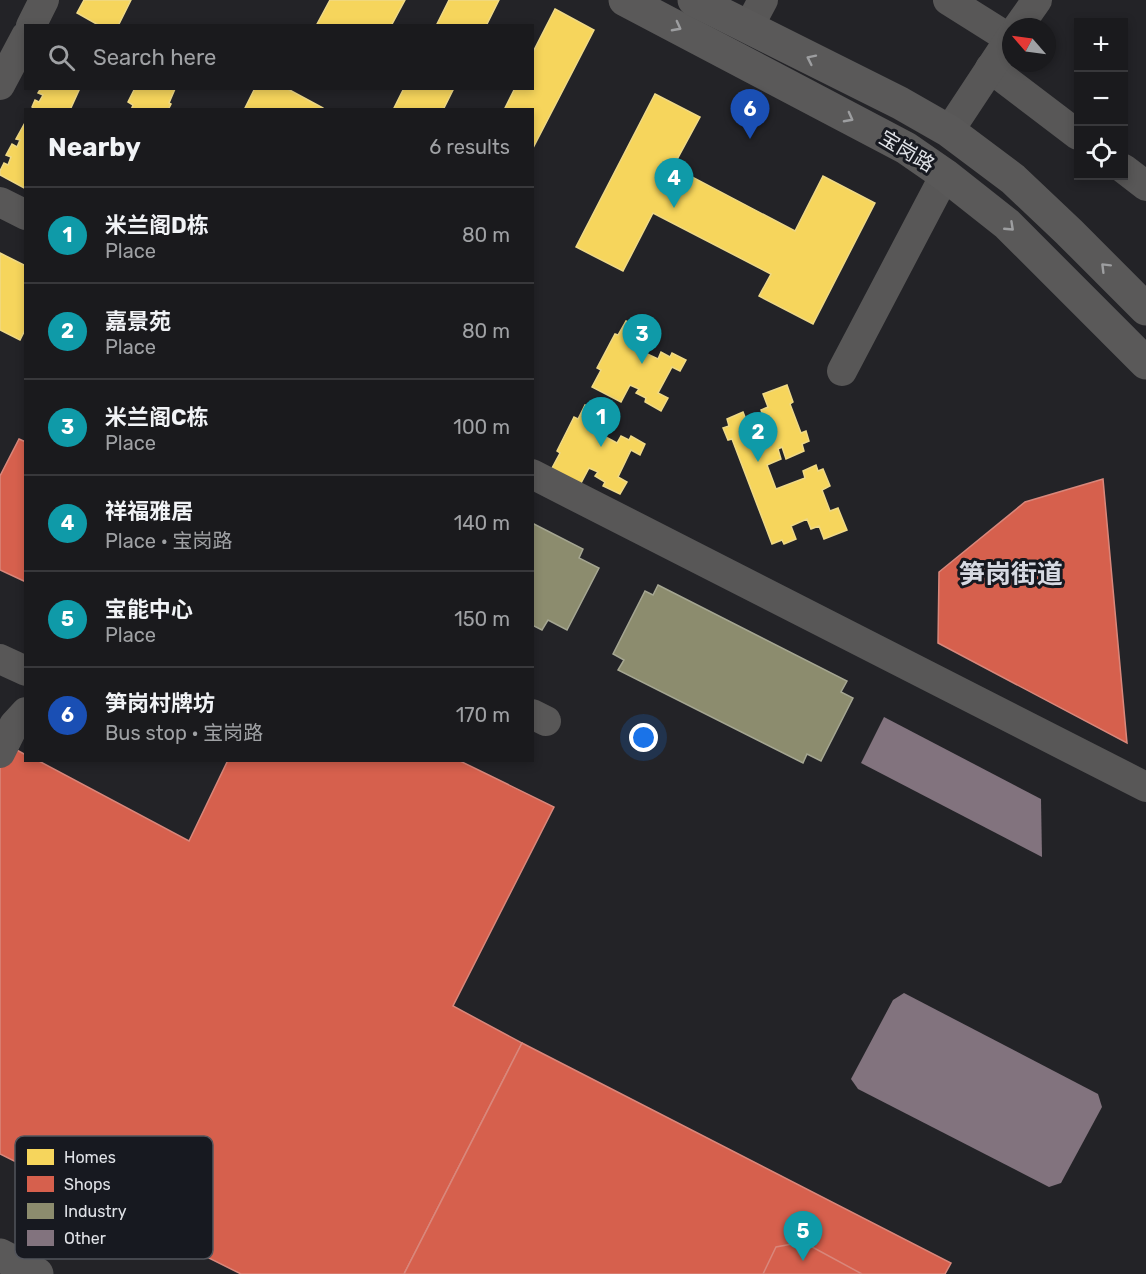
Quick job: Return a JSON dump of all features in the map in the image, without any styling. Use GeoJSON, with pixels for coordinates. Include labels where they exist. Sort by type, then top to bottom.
{"type":"FeatureCollection","features":[{"type":"Feature","properties":{"kind":"main road","name":"宝岗路"},"geometry":{"type":"LineString","coordinates":[[625,0],[906,148],[945,175],[1007,224],[1146,363]]}},
{"type":"Feature","properties":{"kind":"main road","name":"宝岗路"},"geometry":{"type":"LineString","coordinates":[[694,0],[756,14],[949,131],[1013,179],[1146,309]]}},
{"type":"Feature","properties":{"kind":"main road"},"geometry":{"type":"LineString","coordinates":[[0,1255],[37,1274]]}},
{"type":"Feature","properties":{"kind":"street"},"geometry":{"type":"LineString","coordinates":[[32,24],[44,0]]}},
{"type":"Feature","properties":{"kind":"street"},"geometry":{"type":"LineString","coordinates":[[948,0],[1002,29]]}},
{"type":"Feature","properties":{"kind":"street"},"geometry":{"type":"LineString","coordinates":[[1025,18],[1037,0]]}},
{"type":"Feature","properties":{"kind":"street"},"geometry":{"type":"LineString","coordinates":[[0,85],[24,40]]}},
{"type":"Feature","properties":{"kind":"street"},"geometry":{"type":"LineString","coordinates":[[949,131],[1002,51]]}},
{"type":"Feature","properties":{"kind":"street"},"geometry":{"type":"LineString","coordinates":[[990,68],[1074,132]]}},
{"type":"Feature","properties":{"kind":"street"},"geometry":{"type":"LineString","coordinates":[[1128,172],[1146,186]]}},
{"type":"Feature","properties":{"kind":"street"},"geometry":{"type":"LineString","coordinates":[[842,371],[945,175]]}},
{"type":"Feature","properties":{"kind":"street"},"geometry":{"type":"LineString","coordinates":[[0,202],[24,214]]}},
{"type":"Feature","properties":{"kind":"street"},"geometry":{"type":"LineString","coordinates":[[534,475],[1146,787]]}},
{"type":"Feature","properties":{"kind":"street"},"geometry":{"type":"LineString","coordinates":[[0,659],[24,670]]}},
{"type":"Feature","properties":{"kind":"street"},"geometry":{"type":"LineString","coordinates":[[0,753],[14,725],[24,714]]}},
{"type":"Feature","properties":{"kind":"building: Homes"},"geometry":{"type":"Polygon","coordinates":[[[84,0],[131,0],[119,24],[96,24],[77,13],[84,0]]]}},
{"type":"Feature","properties":{"kind":"building: Homes"},"geometry":{"type":"Polygon","coordinates":[[[330,0],[405,0],[392,24],[317,24],[330,0]]]}},
{"type":"Feature","properties":{"kind":"building: Homes"},"geometry":{"type":"Polygon","coordinates":[[[449,0],[499,0],[487,24],[437,24],[449,0]]]}},
{"type":"Feature","properties":{"kind":"building: Homes"},"geometry":{"type":"Polygon","coordinates":[[[555,9],[594,30],[534,146],[534,108],[505,108],[514,90],[534,90],[534,50],[555,9]]]}},
{"type":"Feature","properties":{"kind":"building: Homes"},"geometry":{"type":"Polygon","coordinates":[[[40,90],[79,90],[71,108],[33,108],[35,100],[39,102],[43,95],[38,93],[40,90]]]}},
{"type":"Feature","properties":{"kind":"building: Homes"},"geometry":{"type":"Polygon","coordinates":[[[134,90],[175,90],[169,108],[132,108],[133,105],[128,102],[134,90]]]}},
{"type":"Feature","properties":{"kind":"building: Homes"},"geometry":{"type":"Polygon","coordinates":[[[254,90],[290,90],[323,108],[245,108],[254,90]]]}},
{"type":"Feature","properties":{"kind":"building: Homes"},"geometry":{"type":"Polygon","coordinates":[[[403,90],[453,90],[444,108],[394,108],[403,90]]]}},
{"type":"Feature","properties":{"kind":"building: Homes"},"geometry":{"type":"Polygon","coordinates":[[[655,94],[700,117],[673,167],[795,231],[823,176],[875,203],[813,324],[759,296],[771,274],[653,213],[623,271],[576,247],[655,94]]]}},
{"type":"Feature","properties":{"kind":"building: Homes"},"geometry":{"type":"Polygon","coordinates":[[[24,125],[24,188],[0,175],[4,163],[8,165],[11,157],[6,155],[12,144],[17,147],[20,140],[16,139],[24,125]]]}},
{"type":"Feature","properties":{"kind":"building: Homes"},"geometry":{"type":"Polygon","coordinates":[[[0,253],[24,265],[24,332],[20,340],[0,330],[0,253]]]}},
{"type":"Feature","properties":{"kind":"building: Homes"},"geometry":{"type":"Polygon","coordinates":[[[626,321],[652,335],[643,352],[658,359],[661,352],[670,357],[672,353],[686,360],[680,371],[672,367],[658,393],[668,398],[661,411],[645,402],[646,398],[636,393],[639,389],[630,385],[621,402],[592,387],[601,370],[597,368],[615,334],[618,335],[626,321]]]}},
{"type":"Feature","properties":{"kind":"building: Homes"},"geometry":{"type":"Polygon","coordinates":[[[787,385],[793,402],[790,404],[801,433],[806,431],[809,441],[802,444],[804,451],[786,459],[782,447],[778,449],[781,459],[767,465],[776,489],[805,478],[803,471],[816,465],[818,471],[823,469],[830,486],[822,490],[830,511],[838,508],[847,530],[824,539],[819,526],[811,529],[807,519],[791,526],[796,539],[784,544],[782,540],[772,544],[732,439],[728,440],[723,428],[729,426],[727,419],[743,412],[747,422],[763,416],[761,410],[768,407],[763,394],[787,385]]]}},
{"type":"Feature","properties":{"kind":"building: Homes"},"geometry":{"type":"Polygon","coordinates":[[[585,405],[611,418],[602,435],[617,443],[621,436],[629,440],[631,436],[645,444],[640,455],[631,450],[618,477],[627,482],[620,494],[603,486],[605,482],[595,476],[598,472],[589,468],[580,485],[551,470],[560,453],[557,451],[574,417],[578,419],[585,405]]]}},
{"type":"Feature","properties":{"kind":"building: Homes"},"geometry":{"type":"Polygon","coordinates":[[[24,447],[24,579],[19,576],[22,570],[0,559],[0,492],[24,447]]]}},
{"type":"Feature","properties":{"kind":"building: Homes"},"geometry":{"type":"Polygon","coordinates":[[[1031,504],[1102,534],[1077,595],[1080,614],[1109,652],[1049,700],[1026,670],[1025,657],[979,661],[946,643],[943,599],[948,595],[945,576],[1012,566],[1031,520],[1025,518],[1031,504]]]}},
{"type":"Feature","properties":{"kind":"building: Shops"},"geometry":{"type":"Polygon","coordinates":[[[19,439],[24,441],[24,581],[0,570],[0,476],[19,439]]]}},
{"type":"Feature","properties":{"kind":"building: Shops"},"geometry":{"type":"Polygon","coordinates":[[[1103,479],[1127,743],[938,643],[939,572],[1025,502],[1103,479]]]}},
{"type":"Feature","properties":{"kind":"building: Shops"},"geometry":{"type":"Polygon","coordinates":[[[0,741],[24,754],[24,762],[41,762],[189,841],[227,762],[462,762],[554,807],[453,1006],[522,1043],[404,1274],[241,1274],[211,1259],[213,1259],[213,1136],[15,1136],[15,1161],[0,1154],[0,741]]]}},
{"type":"Feature","properties":{"kind":"building: Shops"},"geometry":{"type":"Polygon","coordinates":[[[522,1043],[951,1263],[945,1274],[404,1274],[522,1043]]]}},
{"type":"Feature","properties":{"kind":"building: Shops"},"geometry":{"type":"Polygon","coordinates":[[[803,1242],[862,1274],[763,1274],[776,1247],[803,1242]]]}},
{"type":"Feature","properties":{"kind":"building: Industry"},"geometry":{"type":"Polygon","coordinates":[[[534,524],[583,549],[579,558],[599,568],[567,630],[548,620],[542,630],[534,626],[534,524]]]}},
{"type":"Feature","properties":{"kind":"building: Industry"},"geometry":{"type":"Polygon","coordinates":[[[658,585],[847,681],[841,692],[853,698],[821,761],[807,754],[803,763],[618,670],[624,660],[613,654],[645,591],[653,595],[658,585]]]}},
{"type":"Feature","properties":{"kind":"building: Other"},"geometry":{"type":"Polygon","coordinates":[[[884,717],[1041,799],[1042,857],[861,763],[884,717]]]}},
{"type":"Feature","properties":{"kind":"building: Other"},"geometry":{"type":"Polygon","coordinates":[[[904,993],[1098,1094],[1102,1107],[1061,1183],[1049,1187],[858,1089],[851,1079],[893,1000],[904,993]]]}},
{"type":"Feature","properties":{"kind":"place","name":"笋岗村牌坊"},"geometry":{"type":"Point","coordinates":[750,139]}},
{"type":"Feature","properties":{"kind":"place","name":"祥福雅居"},"geometry":{"type":"Point","coordinates":[674,208]}},
{"type":"Feature","properties":{"kind":"place","name":"米兰阁C栋"},"geometry":{"type":"Point","coordinates":[642,364]}},
{"type":"Feature","properties":{"kind":"place","name":"米兰阁D栋"},"geometry":{"type":"Point","coordinates":[601,447]}},
{"type":"Feature","properties":{"kind":"place","name":"嘉景苑"},"geometry":{"type":"Point","coordinates":[758,462]}},
{"type":"Feature","properties":{"kind":"place","name":"宝能中心"},"geometry":{"type":"Point","coordinates":[803,1261]}},
{"type":"Feature","properties":{"kind":"district","name":"笋岗街道"},"geometry":{"type":"Point","coordinates":[1011,574]}}]}
